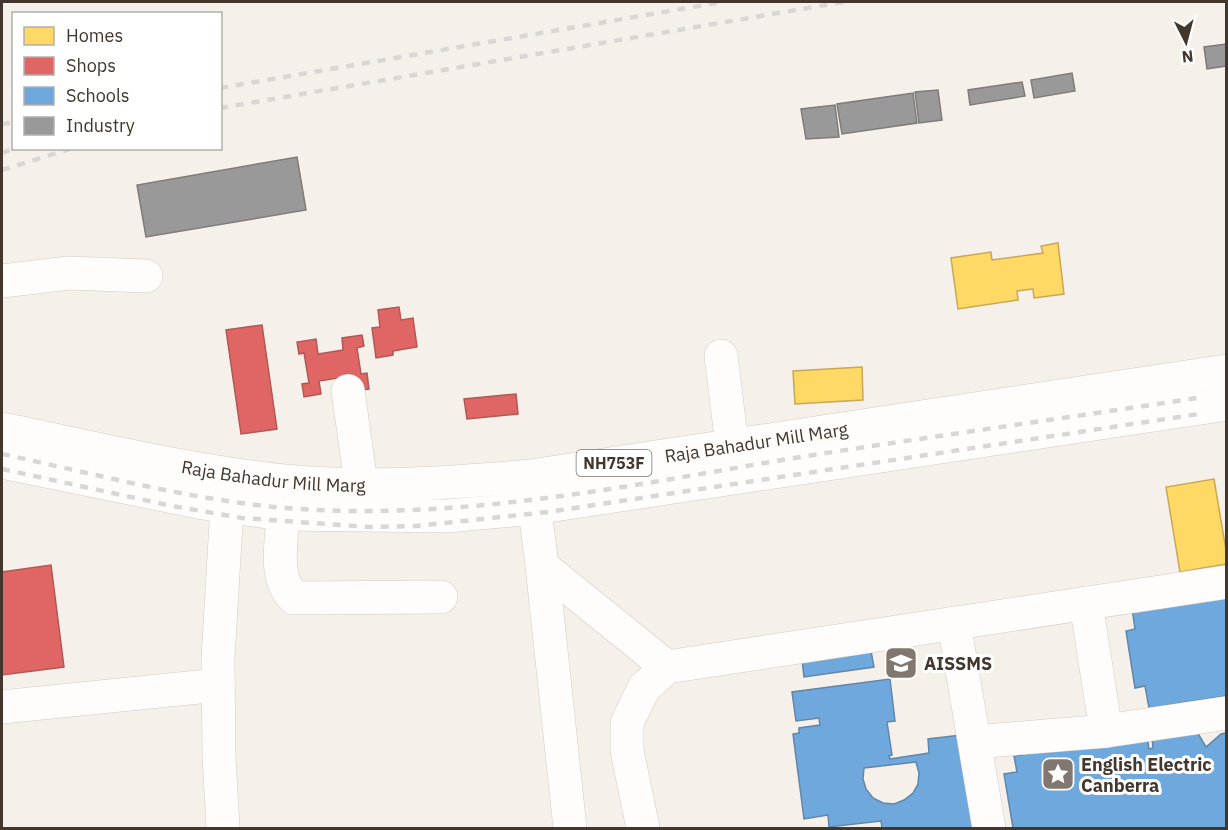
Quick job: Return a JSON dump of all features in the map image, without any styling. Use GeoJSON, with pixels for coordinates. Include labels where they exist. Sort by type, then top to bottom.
{"type":"FeatureCollection","features":[{"type":"Feature","properties":{"kind":"main road"},"geometry":{"type":"LineString","coordinates":[[2,281],[69,273],[146,276]]}},
{"type":"Feature","properties":{"kind":"main road"},"geometry":{"type":"LineString","coordinates":[[721,356],[732,445]]}},
{"type":"Feature","properties":{"kind":"main road","name":"Raja Bahadur Mill Marg"},"geometry":{"type":"LineString","coordinates":[[2,429],[208,471],[286,481],[445,483],[531,476],[1227,371]]}},
{"type":"Feature","properties":{"kind":"main road"},"geometry":{"type":"LineString","coordinates":[[1148,383],[1152,415]]}},
{"type":"Feature","properties":{"kind":"main road"},"geometry":{"type":"LineString","coordinates":[[348,391],[360,483]]}},
{"type":"Feature","properties":{"kind":"main road","name":"Raja Bahadur Mill Marg"},"geometry":{"type":"LineString","coordinates":[[2,462],[226,506],[283,514],[447,516],[534,508],[1227,404]]}},
{"type":"Feature","properties":{"kind":"main road"},"geometry":{"type":"LineString","coordinates":[[531,476],[570,828]]}},
{"type":"Feature","properties":{"kind":"main road"},"geometry":{"type":"LineString","coordinates":[[223,828],[218,685],[226,506]]}},
{"type":"Feature","properties":{"kind":"main road"},"geometry":{"type":"LineString","coordinates":[[283,514],[281,574],[286,590],[294,598],[441,597]]}},
{"type":"Feature","properties":{"kind":"main road"},"geometry":{"type":"LineString","coordinates":[[542,566],[667,667]]}},
{"type":"Feature","properties":{"kind":"main road"},"geometry":{"type":"LineString","coordinates":[[643,828],[627,751],[627,723],[644,688],[667,667],[1227,582]]}},
{"type":"Feature","properties":{"kind":"main road"},"geometry":{"type":"LineString","coordinates":[[1086,603],[1106,731]]}},
{"type":"Feature","properties":{"kind":"main road"},"geometry":{"type":"LineString","coordinates":[[954,623],[989,828]]}},
{"type":"Feature","properties":{"kind":"main road"},"geometry":{"type":"LineString","coordinates":[[2,706],[218,685]]}},
{"type":"Feature","properties":{"kind":"main road"},"geometry":{"type":"LineString","coordinates":[[975,742],[1106,731],[1227,713]]}},
{"type":"Feature","properties":{"kind":"building: Homes"},"geometry":{"type":"Polygon","coordinates":[[[1058,243],[1064,294],[1034,298],[1033,289],[1017,291],[1018,300],[958,309],[951,258],[991,252],[992,260],[1043,253],[1041,246],[1058,243]]]}},
{"type":"Feature","properties":{"kind":"building: Homes"},"geometry":{"type":"Polygon","coordinates":[[[862,367],[863,400],[795,404],[793,371],[862,367]]]}},
{"type":"Feature","properties":{"kind":"building: Homes"},"geometry":{"type":"Polygon","coordinates":[[[1214,479],[1226,550],[1226,564],[1180,572],[1166,487],[1214,479]]]}},
{"type":"Feature","properties":{"kind":"building: Shops"},"geometry":{"type":"Polygon","coordinates":[[[399,307],[401,320],[413,318],[417,347],[393,351],[393,355],[376,358],[372,328],[380,327],[378,310],[399,307]]]}},
{"type":"Feature","properties":{"kind":"building: Shops"},"geometry":{"type":"Polygon","coordinates":[[[262,325],[277,429],[241,434],[226,330],[262,325]]]}},
{"type":"Feature","properties":{"kind":"building: Shops"},"geometry":{"type":"Polygon","coordinates":[[[362,335],[364,346],[357,348],[361,374],[367,373],[369,389],[352,391],[350,376],[319,381],[321,394],[304,397],[302,384],[309,383],[304,353],[299,354],[297,342],[316,339],[318,354],[343,350],[342,338],[362,335]]]}},
{"type":"Feature","properties":{"kind":"building: Shops"},"geometry":{"type":"Polygon","coordinates":[[[516,394],[518,414],[467,419],[464,399],[516,394]]]}},
{"type":"Feature","properties":{"kind":"building: Shops"},"geometry":{"type":"Polygon","coordinates":[[[51,565],[64,667],[2,675],[2,572],[51,565]]]}},
{"type":"Feature","properties":{"kind":"building: Schools"},"geometry":{"type":"Polygon","coordinates":[[[1226,593],[1226,696],[1149,708],[1145,686],[1135,688],[1126,631],[1135,629],[1132,608],[1226,593]]]}},
{"type":"Feature","properties":{"kind":"building: Schools"},"geometry":{"type":"Polygon","coordinates":[[[871,651],[874,667],[804,677],[802,660],[871,651]]]}},
{"type":"Feature","properties":{"kind":"building: Schools"},"geometry":{"type":"Polygon","coordinates":[[[890,679],[895,721],[887,722],[892,755],[889,756],[890,759],[929,753],[928,739],[961,735],[973,828],[882,828],[881,821],[829,827],[828,815],[804,819],[793,734],[799,733],[799,728],[820,725],[819,718],[796,721],[792,692],[890,679]],[[916,762],[864,768],[863,779],[866,789],[873,798],[883,803],[894,804],[913,793],[918,784],[919,773],[916,762]]]}},
{"type":"Feature","properties":{"kind":"building: Schools"},"geometry":{"type":"Polygon","coordinates":[[[1196,730],[1206,747],[1221,734],[1226,733],[1226,828],[1013,828],[1004,774],[1017,772],[1014,756],[1147,735],[1149,749],[1153,748],[1152,738],[1196,730]]]}},
{"type":"Feature","properties":{"kind":"building: Industry"},"geometry":{"type":"Polygon","coordinates":[[[1226,44],[1226,66],[1207,69],[1204,47],[1226,44]]]}},
{"type":"Feature","properties":{"kind":"building: Industry"},"geometry":{"type":"Polygon","coordinates":[[[1072,73],[1075,91],[1034,98],[1031,80],[1072,73]]]}},
{"type":"Feature","properties":{"kind":"building: Industry"},"geometry":{"type":"Polygon","coordinates":[[[1022,82],[1025,96],[970,105],[968,90],[1022,82]]]}},
{"type":"Feature","properties":{"kind":"building: Industry"},"geometry":{"type":"Polygon","coordinates":[[[938,90],[942,120],[919,123],[915,92],[938,90]]]}},
{"type":"Feature","properties":{"kind":"building: Industry"},"geometry":{"type":"Polygon","coordinates":[[[913,93],[917,123],[842,134],[837,104],[913,93]]]}},
{"type":"Feature","properties":{"kind":"building: Industry"},"geometry":{"type":"Polygon","coordinates":[[[835,105],[839,137],[806,139],[801,109],[835,105]]]}},
{"type":"Feature","properties":{"kind":"building: Industry"},"geometry":{"type":"Polygon","coordinates":[[[297,157],[306,210],[146,237],[137,185],[297,157]]]}},
{"type":"Feature","properties":{"kind":"railway"},"geometry":{"type":"LineString","coordinates":[[222,88],[722,2]]}},
{"type":"Feature","properties":{"kind":"railway"},"geometry":{"type":"LineString","coordinates":[[222,108],[843,2]]}},
{"type":"Feature","properties":{"kind":"railway"},"geometry":{"type":"LineString","coordinates":[[2,124],[12,122]]}},
{"type":"Feature","properties":{"kind":"railway"},"geometry":{"type":"LineString","coordinates":[[2,153],[12,149]]}},
{"type":"Feature","properties":{"kind":"railway"},"geometry":{"type":"LineString","coordinates":[[2,170],[67,150]]}},
{"type":"Feature","properties":{"kind":"railway"},"geometry":{"type":"LineString","coordinates":[[2,454],[159,489],[238,503],[318,510],[435,509],[609,489],[782,460],[1197,398]]}},
{"type":"Feature","properties":{"kind":"railway"},"geometry":{"type":"LineString","coordinates":[[2,469],[172,506],[242,518],[369,527],[416,526],[548,512],[1199,414]]}},
{"type":"Feature","properties":{"kind":"place","name":"AISSMS"},"geometry":{"type":"Point","coordinates":[901,663]}},
{"type":"Feature","properties":{"kind":"place","name":"English Electric Canberra"},"geometry":{"type":"Point","coordinates":[1058,774]}}]}
